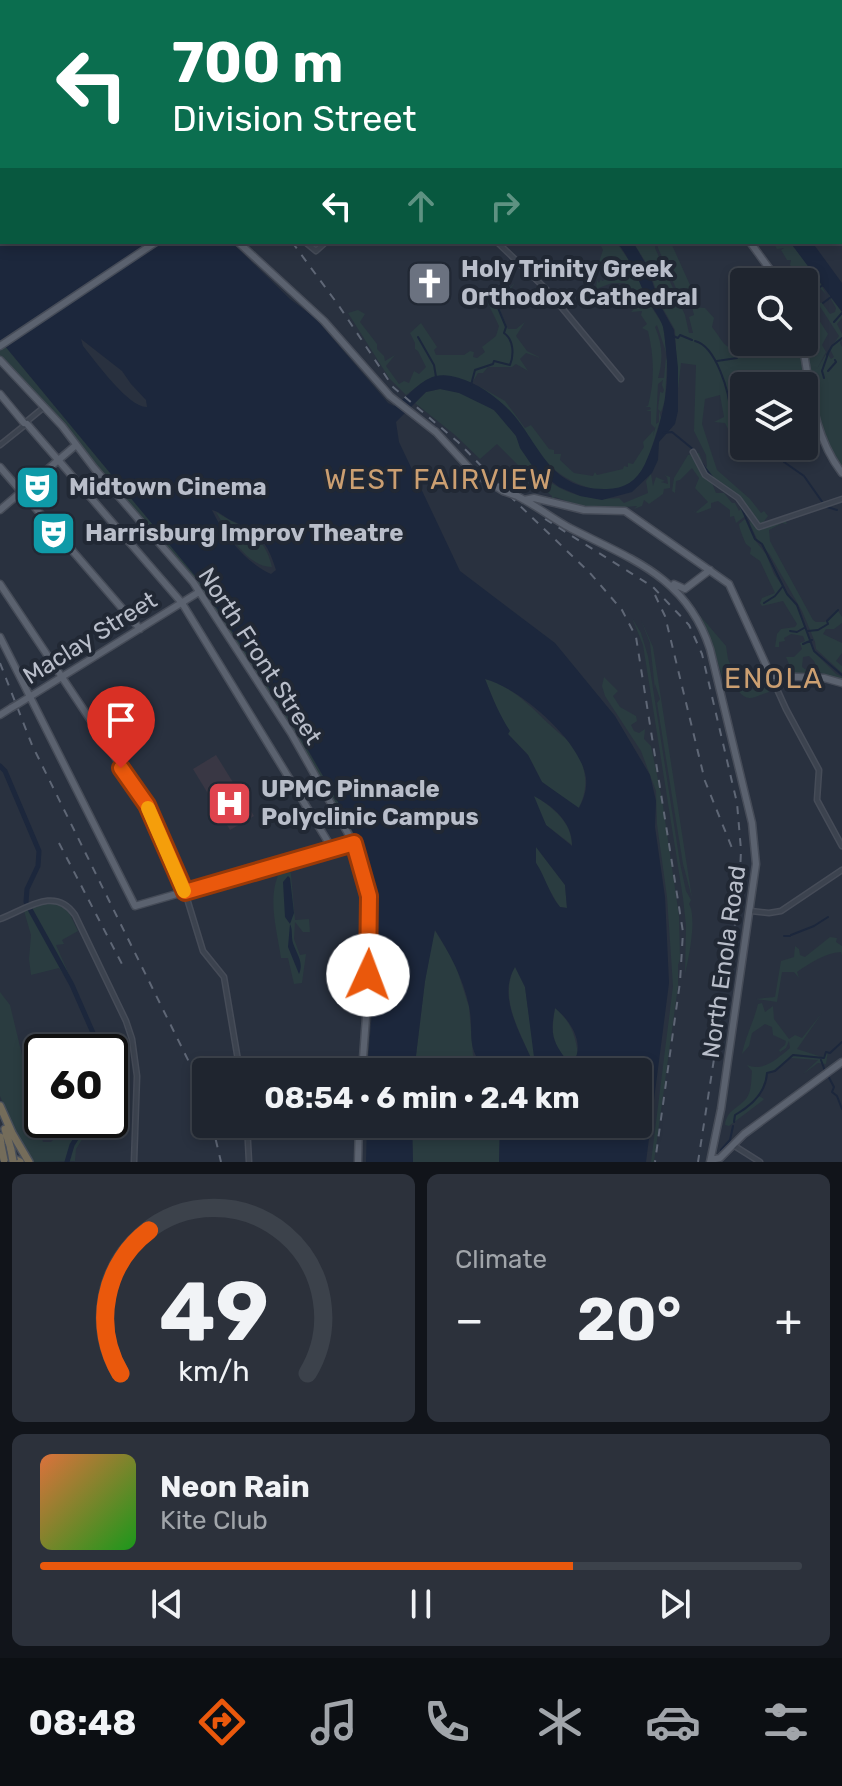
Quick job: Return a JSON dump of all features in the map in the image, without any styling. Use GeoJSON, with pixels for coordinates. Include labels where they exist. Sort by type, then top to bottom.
{"type":"FeatureCollection","features":[{"type":"Feature","properties":{"kind":"highway"},"geometry":{"type":"LineString","coordinates":[[0,1108],[11,1150],[5,1154],[20,1162]]}},
{"type":"Feature","properties":{"kind":"highway"},"geometry":{"type":"LineString","coordinates":[[0,1108],[29,1162]]}},
{"type":"Feature","properties":{"kind":"main road"},"geometry":{"type":"LineString","coordinates":[[0,345],[152,244]]}},
{"type":"Feature","properties":{"kind":"main road"},"geometry":{"type":"LineString","coordinates":[[240,244],[327,323],[399,401],[451,444],[458,457],[480,478],[528,500],[584,510],[627,512],[731,587],[771,676],[826,678],[842,683]]}},
{"type":"Feature","properties":{"kind":"main road"},"geometry":{"type":"LineString","coordinates":[[751,244],[769,268]]}},
{"type":"Feature","properties":{"kind":"main road"},"geometry":{"type":"LineString","coordinates":[[804,356],[817,427],[842,473]]}},
{"type":"Feature","properties":{"kind":"main road","name":"North Front Street"},"geometry":{"type":"LineString","coordinates":[[0,360],[199,592],[291,733],[354,843],[370,904],[363,1058]]}},
{"type":"Feature","properties":{"kind":"main road"},"geometry":{"type":"LineString","coordinates":[[0,394],[182,603],[333,850]]}},
{"type":"Feature","properties":{"kind":"main road"},"geometry":{"type":"LineString","coordinates":[[0,510],[76,445]]}},
{"type":"Feature","properties":{"kind":"main road"},"geometry":{"type":"LineString","coordinates":[[0,467],[140,629]]}},
{"type":"Feature","properties":{"kind":"main road"},"geometry":{"type":"LineString","coordinates":[[528,500],[568,527],[626,554],[682,590],[689,588],[710,570]]}},
{"type":"Feature","properties":{"kind":"main road"},"geometry":{"type":"LineString","coordinates":[[0,584],[147,805],[185,892]]}},
{"type":"Feature","properties":{"kind":"main road","name":"North Enola Road"},"geometry":{"type":"LineString","coordinates":[[669,584],[700,624],[717,678],[755,839],[756,875],[716,1159]]}},
{"type":"Feature","properties":{"kind":"main road","name":"Maclay Street"},"geometry":{"type":"LineString","coordinates":[[0,715],[199,592]]}},
{"type":"Feature","properties":{"kind":"main road"},"geometry":{"type":"LineString","coordinates":[[0,637],[135,906],[354,843]]}},
{"type":"Feature","properties":{"kind":"main road"},"geometry":{"type":"LineString","coordinates":[[345,847],[352,847],[356,852]]}},
{"type":"Feature","properties":{"kind":"main road"},"geometry":{"type":"LineString","coordinates":[[716,1159],[842,1062]]}},
{"type":"Feature","properties":{"kind":"main road"},"geometry":{"type":"LineString","coordinates":[[358,1162],[359,1138]]}},
{"type":"Feature","properties":{"kind":"street"},"geometry":{"type":"LineString","coordinates":[[307,244],[316,251],[324,244]]}},
{"type":"Feature","properties":{"kind":"street"},"geometry":{"type":"LineString","coordinates":[[499,244],[546,289],[621,379]]}},
{"type":"Feature","properties":{"kind":"street"},"geometry":{"type":"LineString","coordinates":[[0,446],[43,408]]}},
{"type":"Feature","properties":{"kind":"street"},"geometry":{"type":"LineString","coordinates":[[693,452],[705,475],[738,498],[759,527],[842,499]]}},
{"type":"Feature","properties":{"kind":"street"},"geometry":{"type":"LineString","coordinates":[[771,676],[819,770],[820,778],[814,792],[842,846]]}},
{"type":"Feature","properties":{"kind":"street"},"geometry":{"type":"LineString","coordinates":[[751,911],[781,911],[842,870]]}},
{"type":"Feature","properties":{"kind":"street"},"geometry":{"type":"LineString","coordinates":[[185,892],[203,951],[224,977],[236,1058]]}},
{"type":"Feature","properties":{"kind":"street"},"geometry":{"type":"LineString","coordinates":[[0,919],[50,900],[70,908],[132,1039],[137,1088],[134,1162]]}},
{"type":"Feature","properties":{"kind":"street"},"geometry":{"type":"LineString","coordinates":[[248,1138],[249,1162]]}},
{"type":"Feature","properties":{"kind":"street"},"geometry":{"type":"LineString","coordinates":[[733,1145],[760,1162]]}},
{"type":"Feature","properties":{"kind":"shaded area"},"geometry":{"type":"Polygon","coordinates":[[[600,244],[617,244],[633,266],[647,300],[663,325],[667,355],[657,325],[661,353],[658,378],[664,378],[666,357],[667,361],[665,401],[661,412],[659,410],[661,418],[642,470],[621,488],[608,490],[580,485],[556,471],[542,458],[512,414],[477,385],[505,401],[525,428],[531,425],[549,449],[554,450],[554,454],[561,454],[560,460],[574,473],[593,476],[595,472],[597,475],[623,469],[624,466],[628,467],[628,463],[633,464],[644,447],[643,442],[654,430],[653,436],[656,426],[651,424],[651,411],[646,411],[650,407],[645,407],[648,406],[652,387],[652,350],[648,331],[642,328],[647,324],[642,311],[631,312],[636,307],[625,283],[612,283],[596,289],[597,280],[599,283],[601,279],[621,274],[612,261],[605,262],[605,266],[598,265],[603,250],[600,244]],[[663,380],[658,384],[656,424],[659,422],[663,380]]]}},
{"type":"Feature","properties":{"kind":"shaded area"},"geometry":{"type":"Polygon","coordinates":[[[634,244],[655,244],[685,315],[689,333],[693,333],[689,317],[694,315],[692,307],[705,308],[714,318],[712,327],[722,342],[730,347],[730,356],[818,356],[818,319],[828,334],[822,345],[826,352],[818,367],[827,353],[831,359],[834,357],[830,349],[839,336],[818,302],[830,314],[835,312],[828,294],[842,312],[837,324],[842,334],[842,470],[818,422],[818,372],[730,372],[730,433],[725,423],[714,422],[724,417],[720,395],[705,399],[702,424],[717,470],[761,513],[764,511],[768,516],[762,524],[784,519],[787,524],[782,523],[769,530],[770,541],[813,620],[825,622],[837,609],[842,617],[842,623],[834,629],[826,629],[823,634],[842,643],[842,653],[836,661],[842,666],[842,673],[816,649],[802,611],[770,555],[757,539],[750,524],[751,515],[738,498],[704,475],[716,493],[724,493],[739,511],[741,508],[747,515],[736,523],[734,516],[730,517],[730,510],[718,501],[711,503],[711,508],[698,513],[692,511],[696,512],[708,502],[695,488],[699,478],[692,468],[676,481],[675,493],[672,491],[674,478],[688,455],[699,453],[707,467],[706,455],[694,431],[696,365],[681,363],[678,389],[675,330],[661,305],[648,266],[634,244]]]}},
{"type":"Feature","properties":{"kind":"shaded area"},"geometry":{"type":"Polygon","coordinates":[[[657,244],[674,244],[699,305],[687,300],[683,304],[657,244]]]}},
{"type":"Feature","properties":{"kind":"shaded area"},"geometry":{"type":"Polygon","coordinates":[[[774,244],[792,244],[810,268],[792,268],[791,260],[787,260],[781,250],[784,248],[777,249],[774,244]]]}},
{"type":"Feature","properties":{"kind":"shaded area"},"geometry":{"type":"Polygon","coordinates":[[[474,275],[486,299],[490,300],[491,291],[494,298],[498,298],[515,283],[498,305],[508,329],[516,329],[525,322],[516,336],[527,351],[541,358],[526,353],[520,359],[528,371],[516,364],[512,367],[488,367],[483,373],[478,373],[472,383],[437,376],[406,395],[389,378],[348,313],[358,310],[365,314],[360,322],[377,344],[385,361],[395,355],[386,366],[399,384],[404,381],[409,383],[414,371],[419,374],[426,367],[410,333],[421,323],[437,347],[434,350],[436,355],[464,355],[470,351],[477,358],[485,352],[482,347],[496,336],[499,326],[474,275]]]}},
{"type":"Feature","properties":{"kind":"shaded area"},"geometry":{"type":"Polygon","coordinates":[[[0,340],[197,578],[291,722],[361,848],[374,890],[375,945],[371,945],[370,894],[357,848],[336,808],[194,582],[0,358],[0,340]]]}},
{"type":"Feature","properties":{"kind":"shaded area"},"geometry":{"type":"Polygon","coordinates":[[[440,389],[473,398],[494,410],[510,427],[543,477],[573,494],[619,498],[624,503],[648,493],[646,481],[651,474],[653,486],[656,477],[668,484],[664,475],[670,477],[670,488],[664,489],[663,494],[649,504],[644,500],[642,506],[634,509],[637,506],[625,507],[625,510],[593,510],[566,504],[566,501],[555,497],[552,500],[552,496],[533,480],[528,483],[531,478],[497,444],[480,459],[415,403],[426,392],[440,389]]]}},
{"type":"Feature","properties":{"kind":"shaded area"},"geometry":{"type":"Polygon","coordinates":[[[216,512],[252,533],[264,546],[272,567],[246,555],[216,512]]]}},
{"type":"Feature","properties":{"kind":"shaded area"},"geometry":{"type":"Polygon","coordinates":[[[745,519],[774,574],[796,605],[814,652],[842,677],[842,682],[819,672],[809,656],[803,657],[802,667],[809,672],[809,677],[794,676],[786,657],[794,657],[802,649],[800,643],[805,641],[803,636],[791,634],[784,638],[785,641],[779,642],[779,647],[775,647],[781,629],[797,624],[783,601],[762,606],[760,603],[762,598],[775,593],[760,561],[750,554],[751,548],[743,537],[739,524],[745,519]]]}},
{"type":"Feature","properties":{"kind":"shaded area"},"geometry":{"type":"Polygon","coordinates":[[[678,590],[726,646],[728,659],[740,685],[749,690],[768,687],[769,692],[747,698],[736,688],[726,689],[712,644],[678,590]]]}},
{"type":"Feature","properties":{"kind":"shaded area"},"geometry":{"type":"Polygon","coordinates":[[[632,618],[641,633],[648,656],[680,863],[691,900],[692,938],[685,974],[683,898],[643,645],[632,618]]]}},
{"type":"Feature","properties":{"kind":"shaded area"},"geometry":{"type":"Polygon","coordinates":[[[641,620],[653,647],[692,898],[683,864],[650,643],[641,620]]]}},
{"type":"Feature","properties":{"kind":"shaded area"},"geometry":{"type":"Polygon","coordinates":[[[604,677],[618,691],[613,696],[620,707],[636,716],[637,721],[631,725],[634,731],[639,733],[645,729],[644,739],[651,746],[679,916],[678,986],[654,1162],[651,1162],[673,986],[667,897],[657,824],[656,791],[641,751],[605,696],[602,686],[604,677]]]}},
{"type":"Feature","properties":{"kind":"shaded area"},"geometry":{"type":"Polygon","coordinates":[[[485,679],[516,694],[574,747],[580,757],[585,780],[584,795],[578,809],[542,782],[528,755],[508,734],[509,730],[485,679]]]}},
{"type":"Feature","properties":{"kind":"shaded area","name":"UPMC Pinnacle Polyclinic Campus"},"geometry":{"type":"Polygon","coordinates":[[[216,755],[254,816],[230,830],[193,769],[216,755]]]}},
{"type":"Feature","properties":{"kind":"shaded area"},"geometry":{"type":"Polygon","coordinates":[[[535,796],[565,822],[572,845],[546,825],[533,798],[535,796]]]}},
{"type":"Feature","properties":{"kind":"shaded area"},"geometry":{"type":"Polygon","coordinates":[[[536,847],[565,885],[567,908],[560,907],[542,876],[535,860],[536,847]]]}},
{"type":"Feature","properties":{"kind":"shaded area"},"geometry":{"type":"Polygon","coordinates":[[[290,864],[295,920],[309,919],[310,932],[303,932],[295,922],[294,939],[300,955],[306,954],[302,983],[294,984],[288,958],[281,958],[273,899],[283,866],[290,864]]]}},
{"type":"Feature","properties":{"kind":"shaded area"},"geometry":{"type":"Polygon","coordinates":[[[42,902],[66,909],[78,931],[62,940],[64,944],[56,945],[70,977],[66,978],[59,968],[31,975],[31,935],[24,911],[42,902]]]}},
{"type":"Feature","properties":{"kind":"shaded area"},"geometry":{"type":"Polygon","coordinates":[[[434,929],[455,963],[469,1007],[475,1058],[416,1058],[434,929]]]}},
{"type":"Feature","properties":{"kind":"shaded area"},"geometry":{"type":"Polygon","coordinates":[[[830,937],[837,938],[836,942],[842,946],[842,956],[841,952],[818,959],[797,972],[799,978],[794,972],[782,972],[777,1002],[756,999],[775,997],[781,961],[794,957],[795,946],[805,957],[830,937]]]}},
{"type":"Feature","properties":{"kind":"shaded area"},"geometry":{"type":"Polygon","coordinates":[[[515,966],[525,987],[535,1057],[530,1056],[512,1012],[509,989],[515,966]]]}},
{"type":"Feature","properties":{"kind":"shaded area"},"geometry":{"type":"Polygon","coordinates":[[[0,992],[10,1005],[24,1063],[24,1138],[42,1138],[43,1142],[51,1142],[53,1138],[83,1138],[76,1149],[75,1161],[34,1162],[17,1137],[0,1096],[0,992]]]}},
{"type":"Feature","properties":{"kind":"shaded area"},"geometry":{"type":"Polygon","coordinates":[[[762,1003],[765,1012],[773,1006],[774,1019],[789,1039],[795,1035],[802,1038],[822,1013],[797,1049],[822,1057],[828,1051],[826,1064],[818,1063],[803,1074],[818,1060],[791,1058],[767,1075],[759,1096],[764,1099],[729,1126],[725,1125],[730,1113],[749,1093],[752,1071],[747,1065],[765,1065],[790,1048],[789,1041],[780,1052],[786,1041],[773,1035],[772,1027],[765,1024],[752,1033],[749,1046],[742,1054],[758,1004],[762,1003]]]}},
{"type":"Feature","properties":{"kind":"shaded area"},"geometry":{"type":"Polygon","coordinates":[[[555,1008],[569,1023],[574,1034],[578,1054],[576,1058],[565,1058],[555,1043],[555,1008]]]}},
{"type":"Feature","properties":{"kind":"shaded area"},"geometry":{"type":"Polygon","coordinates":[[[412,1138],[500,1138],[499,1162],[413,1162],[412,1138]]]}},
{"type":"Feature","properties":{"kind":"water"},"geometry":{"type":"Polygon","coordinates":[[[0,244],[233,244],[290,299],[315,318],[388,403],[394,406],[420,384],[434,377],[442,375],[466,380],[504,405],[556,472],[586,487],[613,489],[624,486],[642,470],[660,424],[666,394],[667,365],[662,323],[618,244],[634,244],[674,330],[678,411],[675,424],[659,442],[658,460],[652,473],[632,492],[602,500],[580,496],[559,487],[533,467],[516,436],[494,410],[459,393],[440,389],[426,392],[396,422],[399,442],[460,571],[555,643],[615,716],[650,775],[656,801],[655,827],[665,897],[669,983],[652,1115],[652,1058],[575,1058],[577,1039],[566,1019],[555,1008],[554,1037],[565,1058],[478,1058],[463,986],[435,930],[416,1058],[368,1058],[376,915],[372,878],[337,800],[292,722],[197,578],[0,340],[0,244]],[[81,339],[83,346],[122,392],[147,407],[146,400],[122,371],[81,339]],[[212,510],[222,529],[253,563],[271,574],[276,570],[266,546],[257,536],[212,510]],[[485,679],[510,731],[508,734],[528,755],[542,782],[579,808],[586,786],[582,763],[547,718],[515,693],[485,679]],[[534,796],[546,825],[572,846],[565,823],[548,805],[534,796]],[[536,847],[536,863],[556,902],[560,907],[567,908],[565,885],[536,847]],[[515,967],[508,989],[509,1000],[515,1023],[530,1056],[534,1057],[525,987],[515,967]]]}},
{"type":"Feature","properties":{"kind":"water"},"geometry":{"type":"Polygon","coordinates":[[[791,244],[813,244],[842,283],[842,312],[818,280],[818,268],[809,268],[791,244]]]}},
{"type":"Feature","properties":{"kind":"water"},"geometry":{"type":"Polygon","coordinates":[[[288,876],[294,913],[290,924],[285,917],[283,882],[288,876]]]}},
{"type":"Feature","properties":{"kind":"water"},"geometry":{"type":"Polygon","coordinates":[[[290,924],[300,962],[299,974],[288,947],[290,924]]]}},
{"type":"Feature","properties":{"kind":"water"},"geometry":{"type":"Polygon","coordinates":[[[367,1138],[412,1138],[413,1162],[366,1162],[367,1138]]]}},
{"type":"Feature","properties":{"kind":"water"},"geometry":{"type":"Polygon","coordinates":[[[500,1138],[649,1138],[646,1162],[499,1162],[500,1138]]]}},
{"type":"Feature","properties":{"kind":"waterway"},"geometry":{"type":"LineString","coordinates":[[818,288],[823,285]]}},
{"type":"Feature","properties":{"kind":"waterway"},"geometry":{"type":"LineString","coordinates":[[471,385],[475,370],[494,361],[510,365],[511,361],[511,344],[504,333],[506,327],[490,293]]}},
{"type":"Feature","properties":{"kind":"waterway"},"geometry":{"type":"LineString","coordinates":[[823,303],[831,297]]}},
{"type":"Feature","properties":{"kind":"waterway"},"geometry":{"type":"LineString","coordinates":[[834,322],[842,313]]}},
{"type":"Feature","properties":{"kind":"waterway"},"geometry":{"type":"LineString","coordinates":[[673,336],[678,338],[680,335],[692,340]]}},
{"type":"Feature","properties":{"kind":"waterway"},"geometry":{"type":"LineString","coordinates":[[418,337],[434,365],[436,377]]}},
{"type":"Feature","properties":{"kind":"waterway"},"geometry":{"type":"LineString","coordinates":[[827,355],[842,338]]}},
{"type":"Feature","properties":{"kind":"waterway"},"geometry":{"type":"LineString","coordinates":[[695,341],[703,345],[715,361],[724,383],[730,413]]}},
{"type":"Feature","properties":{"kind":"waterway"},"geometry":{"type":"LineString","coordinates":[[824,378],[822,371],[829,351]]}},
{"type":"Feature","properties":{"kind":"waterway"},"geometry":{"type":"LineString","coordinates":[[717,361],[738,356]]}},
{"type":"Feature","properties":{"kind":"waterway"},"geometry":{"type":"LineString","coordinates":[[828,371],[835,360]]}},
{"type":"Feature","properties":{"kind":"waterway"},"geometry":{"type":"LineString","coordinates":[[663,433],[672,432],[694,450]]}},
{"type":"Feature","properties":{"kind":"waterway"},"geometry":{"type":"LineString","coordinates":[[700,461],[713,478]]}},
{"type":"Feature","properties":{"kind":"waterway"},"geometry":{"type":"LineString","coordinates":[[784,462],[804,476],[823,503]]}},
{"type":"Feature","properties":{"kind":"waterway"},"geometry":{"type":"LineString","coordinates":[[739,502],[755,539],[762,544],[787,594],[797,605],[814,651],[842,675]]}},
{"type":"Feature","properties":{"kind":"waterway"},"geometry":{"type":"LineString","coordinates":[[827,507],[837,510]]}},
{"type":"Feature","properties":{"kind":"waterway"},"geometry":{"type":"LineString","coordinates":[[764,603],[783,586]]}},
{"type":"Feature","properties":{"kind":"waterway"},"geometry":{"type":"LineString","coordinates":[[808,631],[828,624],[827,621],[838,610]]}},
{"type":"Feature","properties":{"kind":"waterway"},"geometry":{"type":"LineString","coordinates":[[790,631],[797,632],[804,628]]}},
{"type":"Feature","properties":{"kind":"waterway"},"geometry":{"type":"LineString","coordinates":[[803,644],[812,640]]}},
{"type":"Feature","properties":{"kind":"waterway"},"geometry":{"type":"LineString","coordinates":[[0,766],[5,771],[39,851],[38,866],[27,889],[26,902],[72,985],[93,1034]]}},
{"type":"Feature","properties":{"kind":"waterway"},"geometry":{"type":"LineString","coordinates":[[791,935],[828,917]]}},
{"type":"Feature","properties":{"kind":"waterway"},"geometry":{"type":"LineString","coordinates":[[784,936],[790,936]]}},
{"type":"Feature","properties":{"kind":"waterway"},"geometry":{"type":"LineString","coordinates":[[734,1122],[735,1115],[761,1092],[767,1073],[775,1071],[793,1055],[824,1058],[826,1052],[830,1053],[842,1042]]}},
{"type":"Feature","properties":{"kind":"waterway"},"geometry":{"type":"LineString","coordinates":[[821,1060],[825,1071]]}},
{"type":"Feature","properties":{"kind":"waterway"},"geometry":{"type":"LineString","coordinates":[[827,1074],[834,1087],[832,1092],[842,1109]]}},
{"type":"Feature","properties":{"kind":"waterway"},"geometry":{"type":"LineString","coordinates":[[721,1150],[730,1140],[733,1126]]}},
{"type":"Feature","properties":{"kind":"waterway"},"geometry":{"type":"LineString","coordinates":[[67,1162],[76,1138]]}},
{"type":"Feature","properties":{"kind":"railway"},"geometry":{"type":"LineString","coordinates":[[293,244],[393,387],[458,442],[590,573],[622,610],[636,637],[683,932],[680,982],[655,1162]]}},
{"type":"Feature","properties":{"kind":"railway"},"geometry":{"type":"LineString","coordinates":[[545,519],[653,587],[689,625],[702,654],[737,803],[741,850],[739,898],[698,1162]]}},
{"type":"Feature","properties":{"kind":"railway"},"geometry":{"type":"LineString","coordinates":[[655,595],[665,616],[705,781],[734,853]]}},
{"type":"Feature","properties":{"kind":"railway"},"geometry":{"type":"LineString","coordinates":[[0,663],[32,745],[192,1068]]}},
{"type":"Feature","properties":{"kind":"railway"},"geometry":{"type":"LineString","coordinates":[[59,843],[123,966]]}},
{"type":"Feature","properties":{"kind":"railway"},"geometry":{"type":"LineString","coordinates":[[215,1138],[221,1162]]}},
{"type":"Feature","properties":{"kind":"slow traffic"},"geometry":{"type":"LineString","coordinates":[[148,808],[184,891]]}},
{"type":"Feature","properties":{"kind":"place","name":"Holy Trinity Greek Orthodox Cathedral"},"geometry":{"type":"Point","coordinates":[430,283]}},
{"type":"Feature","properties":{"kind":"place","name":"Midtown Cinema"},"geometry":{"type":"Point","coordinates":[38,487]}},
{"type":"Feature","properties":{"kind":"place","name":"Harrisburg Improv Theatre"},"geometry":{"type":"Point","coordinates":[54,533]}},
{"type":"Feature","properties":{"kind":"place","name":"UPMC Pinnacle Polyclinic Campus"},"geometry":{"type":"Point","coordinates":[230,803]}},
{"type":"Feature","properties":{"kind":"district","name":"WEST FAIRVIEW"},"geometry":{"type":"Point","coordinates":[439,479]}},
{"type":"Feature","properties":{"kind":"district","name":"ENOLA"},"geometry":{"type":"Point","coordinates":[774,678]}},
{"type":"Feature","properties":{"kind":"route"},"geometry":{"type":"LineString","coordinates":[[121,768],[147,805],[185,892],[354,843],[369,896],[368,975]]}}]}
